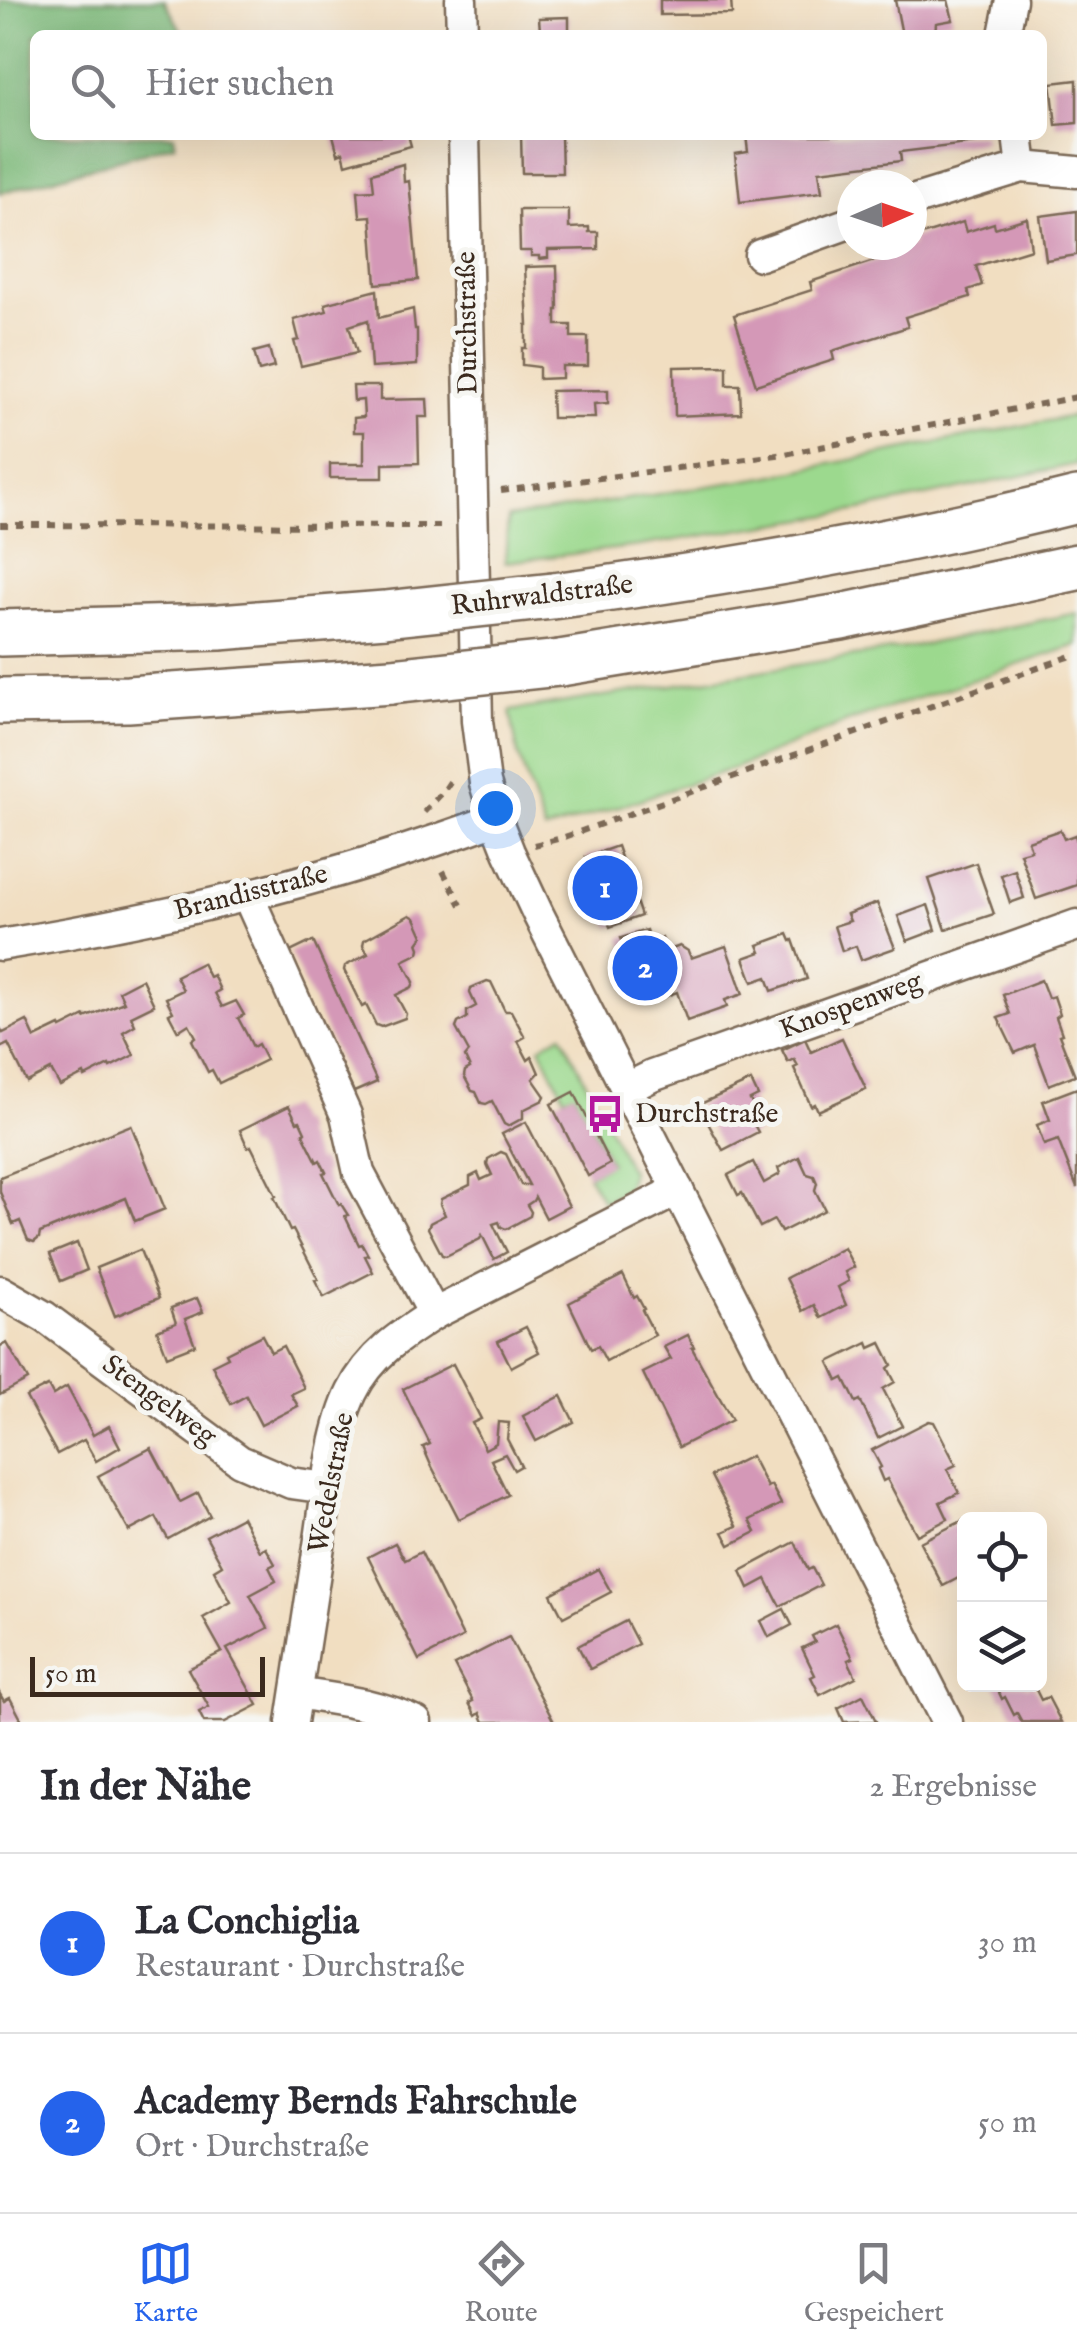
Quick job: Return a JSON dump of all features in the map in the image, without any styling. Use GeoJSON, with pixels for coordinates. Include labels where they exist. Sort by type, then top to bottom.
{"type":"FeatureCollection","features":[{"type":"Feature","properties":{"kind":"highway","name":"Ruhrwaldstraße"},"geometry":{"type":"LineString","coordinates":[[0,633],[220,627],[553,596],[848,549],[1077,500]]}},
{"type":"Feature","properties":{"kind":"highway"},"geometry":{"type":"LineString","coordinates":[[0,701],[128,699],[391,681],[560,663],[841,616],[1077,567]]}},
{"type":"Feature","properties":{"kind":"street"},"geometry":{"type":"LineString","coordinates":[[461,0],[462,30]]}},
{"type":"Feature","properties":{"kind":"street"},"geometry":{"type":"LineString","coordinates":[[1005,30],[1011,0]]}},
{"type":"Feature","properties":{"kind":"street","name":"Durchstraße"},"geometry":{"type":"LineString","coordinates":[[464,140],[477,721],[485,782],[496,820],[626,1088],[948,1722]]}},
{"type":"Feature","properties":{"kind":"street"},"geometry":{"type":"LineString","coordinates":[[1019,140],[1022,167]]}},
{"type":"Feature","properties":{"kind":"street"},"geometry":{"type":"LineString","coordinates":[[927,196],[1022,167],[1077,172]]}},
{"type":"Feature","properties":{"kind":"street"},"geometry":{"type":"LineString","coordinates":[[760,255],[837,227]]}},
{"type":"Feature","properties":{"kind":"street","name":"Brandisstraße"},"geometry":{"type":"LineString","coordinates":[[0,945],[96,930],[248,896],[431,844],[496,820]]}},
{"type":"Feature","properties":{"kind":"street"},"geometry":{"type":"LineString","coordinates":[[248,896],[346,1115],[359,1174],[434,1314]]}},
{"type":"Feature","properties":{"kind":"street","name":"Knospenweg"},"geometry":{"type":"LineString","coordinates":[[626,1088],[1077,926]]}},
{"type":"Feature","properties":{"kind":"street","name":"Wedelstraße"},"geometry":{"type":"LineString","coordinates":[[294,1708],[339,1431],[352,1391],[377,1355],[434,1314],[678,1190]]}},
{"type":"Feature","properties":{"kind":"street","name":"Stengelweg"},"geometry":{"type":"LineString","coordinates":[[0,1291],[44,1317],[240,1461],[292,1484],[327,1488]]}},
{"type":"Feature","properties":{"kind":"street"},"geometry":{"type":"LineString","coordinates":[[294,1708],[371,1706],[416,1722]]}},
{"type":"Feature","properties":{"kind":"path"},"geometry":{"type":"LineString","coordinates":[[472,494],[785,454],[1077,398]]}},
{"type":"Feature","properties":{"kind":"path"},"geometry":{"type":"LineString","coordinates":[[0,524],[473,526]]}},
{"type":"Feature","properties":{"kind":"path"},"geometry":{"type":"LineString","coordinates":[[509,852],[562,838],[1077,654]]}},
{"type":"Feature","properties":{"kind":"path"},"geometry":{"type":"LineString","coordinates":[[444,871],[461,905]]}},
{"type":"Feature","properties":{"kind":"green space"},"geometry":{"type":"Polygon","coordinates":[[[0,0],[164,0],[181,30],[30,30],[30,140],[175,140],[175,144],[0,193],[0,0]]]}},
{"type":"Feature","properties":{"kind":"green space"},"geometry":{"type":"Polygon","coordinates":[[[1077,415],[1077,464],[861,510],[639,546],[505,562],[508,518],[765,477],[1077,415]]]}},
{"type":"Feature","properties":{"kind":"green space"},"geometry":{"type":"Polygon","coordinates":[[[1077,613],[1077,645],[850,721],[735,768],[545,831],[518,755],[510,711],[917,646],[1077,613]]]}},
{"type":"Feature","properties":{"kind":"green space"},"geometry":{"type":"Polygon","coordinates":[[[562,1034],[631,1172],[626,1189],[603,1202],[588,1176],[610,1163],[574,1093],[564,1097],[540,1047],[562,1034]]]}},
{"type":"Feature","properties":{"kind":"building"},"geometry":{"type":"Polygon","coordinates":[[[660,0],[731,0],[732,14],[660,15],[660,0]]]}},
{"type":"Feature","properties":{"kind":"building"},"geometry":{"type":"Polygon","coordinates":[[[895,0],[948,0],[953,20],[936,23],[935,30],[901,30],[895,0]]]}},
{"type":"Feature","properties":{"kind":"building"},"geometry":{"type":"Polygon","coordinates":[[[569,17],[569,30],[540,30],[539,18],[569,17]]]}},
{"type":"Feature","properties":{"kind":"building"},"geometry":{"type":"Polygon","coordinates":[[[1077,80],[1077,123],[1056,125],[1051,83],[1077,80]]]}},
{"type":"Feature","properties":{"kind":"building"},"geometry":{"type":"Polygon","coordinates":[[[334,140],[409,140],[411,146],[346,164],[343,152],[338,154],[334,140]]]}},
{"type":"Feature","properties":{"kind":"building"},"geometry":{"type":"Polygon","coordinates":[[[521,140],[561,140],[562,173],[522,173],[521,140]]]}},
{"type":"Feature","properties":{"kind":"building"},"geometry":{"type":"Polygon","coordinates":[[[747,140],[984,142],[900,152],[901,161],[819,171],[822,192],[740,202],[735,154],[748,152],[747,140]]]}},
{"type":"Feature","properties":{"kind":"building"},"geometry":{"type":"Polygon","coordinates":[[[403,164],[404,182],[409,181],[418,280],[376,284],[371,216],[360,217],[358,191],[374,190],[372,173],[403,164]]]}},
{"type":"Feature","properties":{"kind":"building"},"geometry":{"type":"Polygon","coordinates":[[[519,210],[569,210],[569,228],[589,227],[589,232],[598,232],[598,249],[548,250],[548,258],[539,259],[531,256],[531,251],[520,251],[519,210]]]}},
{"type":"Feature","properties":{"kind":"building"},"geometry":{"type":"Polygon","coordinates":[[[1077,211],[1077,255],[1046,260],[1040,216],[1077,211]]]}},
{"type":"Feature","properties":{"kind":"building"},"geometry":{"type":"Polygon","coordinates":[[[1027,218],[1031,249],[976,266],[982,285],[968,290],[970,297],[905,317],[908,327],[832,351],[834,360],[756,385],[734,315],[812,290],[810,282],[877,260],[927,260],[927,233],[963,222],[966,232],[994,223],[995,228],[1027,218]]]}},
{"type":"Feature","properties":{"kind":"building"},"geometry":{"type":"Polygon","coordinates":[[[557,266],[556,325],[571,325],[571,337],[588,337],[588,366],[562,366],[562,378],[539,379],[539,367],[522,365],[528,325],[525,267],[557,266]]]}},
{"type":"Feature","properties":{"kind":"building"},"geometry":{"type":"Polygon","coordinates":[[[377,290],[379,318],[413,309],[417,365],[371,368],[368,320],[349,326],[357,353],[301,366],[294,341],[299,340],[294,320],[327,311],[325,304],[377,290]]]}},
{"type":"Feature","properties":{"kind":"building"},"geometry":{"type":"Polygon","coordinates":[[[269,348],[274,367],[259,371],[254,352],[269,348]]]}},
{"type":"Feature","properties":{"kind":"building"},"geometry":{"type":"Polygon","coordinates":[[[727,366],[727,385],[740,385],[741,413],[675,416],[674,367],[727,366]]]}},
{"type":"Feature","properties":{"kind":"building"},"geometry":{"type":"Polygon","coordinates":[[[353,386],[380,386],[380,400],[427,399],[428,417],[418,417],[419,463],[383,464],[383,478],[330,478],[330,464],[364,464],[364,432],[354,432],[354,418],[364,417],[363,400],[354,401],[353,386]]]}},
{"type":"Feature","properties":{"kind":"building"},"geometry":{"type":"Polygon","coordinates":[[[608,390],[608,403],[594,404],[595,418],[552,418],[551,391],[608,390]]]}},
{"type":"Feature","properties":{"kind":"building"},"geometry":{"type":"Polygon","coordinates":[[[1060,830],[1064,839],[1075,835],[1077,885],[1036,899],[1020,853],[1031,850],[1028,841],[1060,830]]]}},
{"type":"Feature","properties":{"kind":"building"},"geometry":{"type":"Polygon","coordinates":[[[617,846],[641,916],[610,927],[605,913],[594,917],[579,874],[591,870],[586,857],[617,846]]]}},
{"type":"Feature","properties":{"kind":"building"},"geometry":{"type":"Polygon","coordinates":[[[976,863],[994,914],[946,930],[929,879],[976,863]]]}},
{"type":"Feature","properties":{"kind":"building"},"geometry":{"type":"Polygon","coordinates":[[[1015,870],[1024,898],[1010,903],[1001,875],[1015,870]]]}},
{"type":"Feature","properties":{"kind":"building"},"geometry":{"type":"Polygon","coordinates":[[[877,903],[895,948],[861,960],[856,946],[842,951],[834,926],[850,921],[847,914],[877,903]]]}},
{"type":"Feature","properties":{"kind":"building"},"geometry":{"type":"Polygon","coordinates":[[[928,905],[936,930],[907,941],[898,916],[928,905]]]}},
{"type":"Feature","properties":{"kind":"building"},"geometry":{"type":"Polygon","coordinates":[[[410,915],[423,936],[418,943],[419,953],[403,961],[414,982],[396,995],[405,1018],[381,1027],[376,1025],[366,1005],[362,1007],[345,966],[368,954],[364,940],[410,915]]]}},
{"type":"Feature","properties":{"kind":"building"},"geometry":{"type":"Polygon","coordinates":[[[646,930],[650,942],[662,938],[667,951],[680,946],[691,958],[726,946],[743,994],[725,1000],[727,1007],[687,1021],[677,992],[645,1004],[621,938],[646,930]]]}},
{"type":"Feature","properties":{"kind":"building"},"geometry":{"type":"Polygon","coordinates":[[[788,934],[807,979],[772,991],[767,977],[753,982],[744,958],[761,952],[758,945],[788,934]]]}},
{"type":"Feature","properties":{"kind":"building"},"geometry":{"type":"Polygon","coordinates":[[[313,941],[377,1082],[354,1092],[290,952],[313,941]]]}},
{"type":"Feature","properties":{"kind":"building"},"geometry":{"type":"Polygon","coordinates":[[[202,963],[220,990],[215,993],[222,1007],[236,1001],[244,1015],[238,1018],[253,1047],[258,1044],[266,1060],[219,1083],[212,1070],[208,1072],[192,1040],[196,1037],[189,1024],[178,1031],[166,998],[183,990],[176,976],[202,963]]]}},
{"type":"Feature","properties":{"kind":"building"},"geometry":{"type":"Polygon","coordinates":[[[142,979],[154,1005],[131,1016],[135,1025],[123,1032],[134,1055],[110,1067],[60,1086],[51,1070],[27,1082],[8,1044],[0,1048],[0,1028],[3,1033],[27,1021],[35,1038],[124,1002],[119,991],[142,979]]]}},
{"type":"Feature","properties":{"kind":"building"},"geometry":{"type":"Polygon","coordinates":[[[1041,980],[1048,998],[1054,996],[1060,1014],[1056,1017],[1062,1034],[1059,1035],[1075,1075],[1049,1085],[1034,1045],[1015,1053],[998,1018],[1010,1014],[1003,995],[1041,980]]]}},
{"type":"Feature","properties":{"kind":"building"},"geometry":{"type":"Polygon","coordinates":[[[487,981],[505,1011],[511,1011],[525,1037],[518,1041],[528,1060],[532,1057],[539,1073],[533,1079],[545,1096],[523,1110],[523,1118],[508,1126],[492,1101],[481,1103],[464,1076],[470,1068],[465,1057],[469,1052],[456,1028],[467,1018],[467,1011],[476,1006],[471,988],[487,981]]]}},
{"type":"Feature","properties":{"kind":"building"},"geometry":{"type":"Polygon","coordinates":[[[842,1038],[866,1089],[818,1111],[815,1104],[811,1106],[794,1068],[798,1066],[794,1059],[788,1062],[782,1050],[805,1039],[811,1052],[842,1038]]]}},
{"type":"Feature","properties":{"kind":"building"},"geometry":{"type":"Polygon","coordinates":[[[751,1081],[758,1096],[750,1100],[757,1113],[750,1117],[758,1132],[723,1150],[698,1105],[751,1081]]]}},
{"type":"Feature","properties":{"kind":"building"},"geometry":{"type":"Polygon","coordinates":[[[1077,1088],[1077,1188],[1058,1140],[1044,1145],[1037,1125],[1050,1120],[1043,1101],[1077,1088]]]}},
{"type":"Feature","properties":{"kind":"building"},"geometry":{"type":"Polygon","coordinates":[[[574,1092],[610,1164],[588,1176],[551,1104],[574,1092]]]}},
{"type":"Feature","properties":{"kind":"building"},"geometry":{"type":"Polygon","coordinates":[[[289,1106],[297,1122],[300,1121],[317,1162],[320,1160],[339,1205],[348,1215],[345,1216],[368,1255],[365,1256],[373,1272],[324,1297],[240,1130],[289,1106]]]}},
{"type":"Feature","properties":{"kind":"building"},"geometry":{"type":"Polygon","coordinates":[[[526,1122],[569,1206],[546,1218],[535,1197],[527,1205],[530,1216],[506,1229],[499,1222],[493,1224],[507,1252],[494,1259],[482,1235],[442,1255],[428,1228],[445,1215],[441,1199],[470,1185],[470,1177],[478,1173],[481,1180],[492,1175],[488,1159],[501,1152],[506,1154],[521,1185],[529,1185],[502,1134],[526,1122]]]}},
{"type":"Feature","properties":{"kind":"building"},"geometry":{"type":"Polygon","coordinates":[[[131,1125],[165,1209],[135,1221],[126,1198],[40,1233],[34,1242],[28,1240],[20,1221],[13,1224],[0,1192],[0,1177],[131,1125]]]}},
{"type":"Feature","properties":{"kind":"building"},"geometry":{"type":"Polygon","coordinates":[[[799,1157],[807,1174],[814,1176],[815,1190],[825,1210],[781,1232],[774,1220],[760,1227],[728,1175],[753,1162],[764,1183],[780,1174],[778,1168],[799,1157]]]}},
{"type":"Feature","properties":{"kind":"building"},"geometry":{"type":"Polygon","coordinates":[[[77,1243],[87,1270],[61,1281],[50,1254],[77,1243]]]}},
{"type":"Feature","properties":{"kind":"building"},"geometry":{"type":"Polygon","coordinates":[[[844,1248],[854,1267],[845,1272],[849,1281],[838,1287],[846,1305],[821,1318],[814,1305],[803,1311],[786,1278],[844,1248]]]}},
{"type":"Feature","properties":{"kind":"building"},"geometry":{"type":"Polygon","coordinates":[[[140,1250],[159,1298],[115,1316],[96,1268],[140,1250]]]}},
{"type":"Feature","properties":{"kind":"building"},"geometry":{"type":"Polygon","coordinates":[[[623,1275],[655,1335],[606,1361],[598,1346],[591,1349],[569,1303],[623,1275]]]}},
{"type":"Feature","properties":{"kind":"building"},"geometry":{"type":"Polygon","coordinates":[[[197,1298],[203,1312],[185,1319],[195,1345],[167,1356],[157,1330],[176,1323],[171,1308],[197,1298]]]}},
{"type":"Feature","properties":{"kind":"building"},"geometry":{"type":"Polygon","coordinates":[[[526,1327],[539,1352],[511,1367],[498,1341],[526,1327]]]}},
{"type":"Feature","properties":{"kind":"building"},"geometry":{"type":"Polygon","coordinates":[[[262,1335],[271,1352],[283,1346],[304,1388],[291,1394],[298,1406],[261,1425],[246,1396],[231,1404],[212,1365],[228,1357],[226,1353],[262,1335]]]}},
{"type":"Feature","properties":{"kind":"building"},"geometry":{"type":"Polygon","coordinates":[[[688,1335],[732,1420],[679,1447],[643,1373],[671,1359],[664,1347],[688,1335]]]}},
{"type":"Feature","properties":{"kind":"building"},"geometry":{"type":"Polygon","coordinates":[[[7,1343],[28,1380],[0,1395],[0,1346],[7,1343]]]}},
{"type":"Feature","properties":{"kind":"building"},"geometry":{"type":"Polygon","coordinates":[[[868,1343],[870,1348],[881,1343],[892,1365],[888,1368],[895,1382],[883,1389],[902,1426],[878,1438],[860,1400],[856,1402],[844,1378],[838,1381],[829,1362],[868,1343]]]}},
{"type":"Feature","properties":{"kind":"building"},"geometry":{"type":"Polygon","coordinates":[[[453,1364],[481,1419],[472,1423],[485,1449],[496,1443],[498,1422],[509,1423],[507,1439],[521,1466],[514,1470],[505,1454],[491,1460],[508,1495],[459,1519],[423,1447],[430,1444],[403,1389],[453,1364]]]}},
{"type":"Feature","properties":{"kind":"building"},"geometry":{"type":"Polygon","coordinates":[[[48,1386],[53,1395],[67,1387],[93,1435],[109,1426],[120,1447],[96,1461],[84,1440],[57,1454],[26,1397],[48,1386]]]}},
{"type":"Feature","properties":{"kind":"building"},"geometry":{"type":"Polygon","coordinates":[[[561,1396],[574,1422],[536,1441],[523,1416],[561,1396]]]}},
{"type":"Feature","properties":{"kind":"building"},"geometry":{"type":"Polygon","coordinates":[[[934,1422],[956,1465],[947,1469],[959,1493],[940,1502],[948,1519],[917,1535],[887,1479],[883,1481],[872,1450],[934,1422]]]}},
{"type":"Feature","properties":{"kind":"building"},"geometry":{"type":"Polygon","coordinates":[[[151,1448],[180,1502],[198,1493],[210,1516],[168,1539],[156,1517],[129,1531],[98,1476],[151,1448]]]}},
{"type":"Feature","properties":{"kind":"building"},"geometry":{"type":"Polygon","coordinates":[[[751,1456],[781,1504],[750,1520],[756,1532],[730,1545],[723,1532],[737,1526],[711,1476],[751,1456]]]}},
{"type":"Feature","properties":{"kind":"building"},"geometry":{"type":"Polygon","coordinates":[[[242,1517],[260,1551],[266,1548],[275,1564],[269,1567],[276,1581],[250,1595],[268,1628],[227,1649],[258,1705],[225,1722],[204,1722],[199,1712],[209,1707],[188,1669],[222,1652],[203,1618],[231,1602],[214,1570],[222,1565],[206,1536],[242,1517]]]}},
{"type":"Feature","properties":{"kind":"building"},"geometry":{"type":"Polygon","coordinates":[[[957,1524],[957,1579],[943,1586],[920,1542],[957,1524]]]}},
{"type":"Feature","properties":{"kind":"building"},"geometry":{"type":"Polygon","coordinates":[[[795,1542],[808,1570],[812,1568],[821,1585],[780,1606],[766,1579],[749,1588],[741,1571],[795,1542]]]}},
{"type":"Feature","properties":{"kind":"building"},"geometry":{"type":"Polygon","coordinates":[[[395,1543],[405,1560],[421,1552],[463,1637],[419,1660],[368,1557],[395,1543]]]}},
{"type":"Feature","properties":{"kind":"building"},"geometry":{"type":"Polygon","coordinates":[[[598,1569],[611,1592],[563,1617],[551,1594],[598,1569]]]}},
{"type":"Feature","properties":{"kind":"building"},"geometry":{"type":"Polygon","coordinates":[[[784,1609],[792,1625],[769,1637],[761,1621],[784,1609]]]}},
{"type":"Feature","properties":{"kind":"building"},"geometry":{"type":"Polygon","coordinates":[[[626,1621],[638,1644],[590,1669],[578,1646],[626,1621]]]}},
{"type":"Feature","properties":{"kind":"building"},"geometry":{"type":"Polygon","coordinates":[[[836,1624],[853,1658],[848,1660],[856,1677],[820,1695],[802,1648],[815,1642],[812,1636],[836,1624]]]}},
{"type":"Feature","properties":{"kind":"building"},"geometry":{"type":"Polygon","coordinates":[[[509,1637],[553,1720],[549,1722],[484,1722],[469,1703],[473,1701],[454,1665],[509,1637]]]}},
{"type":"Feature","properties":{"kind":"building"},"geometry":{"type":"Polygon","coordinates":[[[999,1692],[1037,1692],[1041,1700],[1048,1697],[1061,1722],[1022,1722],[1005,1697],[1002,1699],[999,1692]]]}},
{"type":"Feature","properties":{"kind":"building"},"geometry":{"type":"Polygon","coordinates":[[[0,1694],[4,1701],[10,1698],[21,1719],[0,1722],[0,1694]]]}},
{"type":"Feature","properties":{"kind":"building"},"geometry":{"type":"Polygon","coordinates":[[[863,1695],[876,1721],[844,1722],[838,1708],[863,1695]]]}},
{"type":"Feature","properties":{"kind":"place","name":"La Conchiglia"},"geometry":{"type":"Point","coordinates":[605,888]}},
{"type":"Feature","properties":{"kind":"place","name":"Academy Bernds Fahrschule"},"geometry":{"type":"Point","coordinates":[645,968]}},
{"type":"Feature","properties":{"kind":"place","name":"Durchstraße"},"geometry":{"type":"Point","coordinates":[605,1114]}}]}
